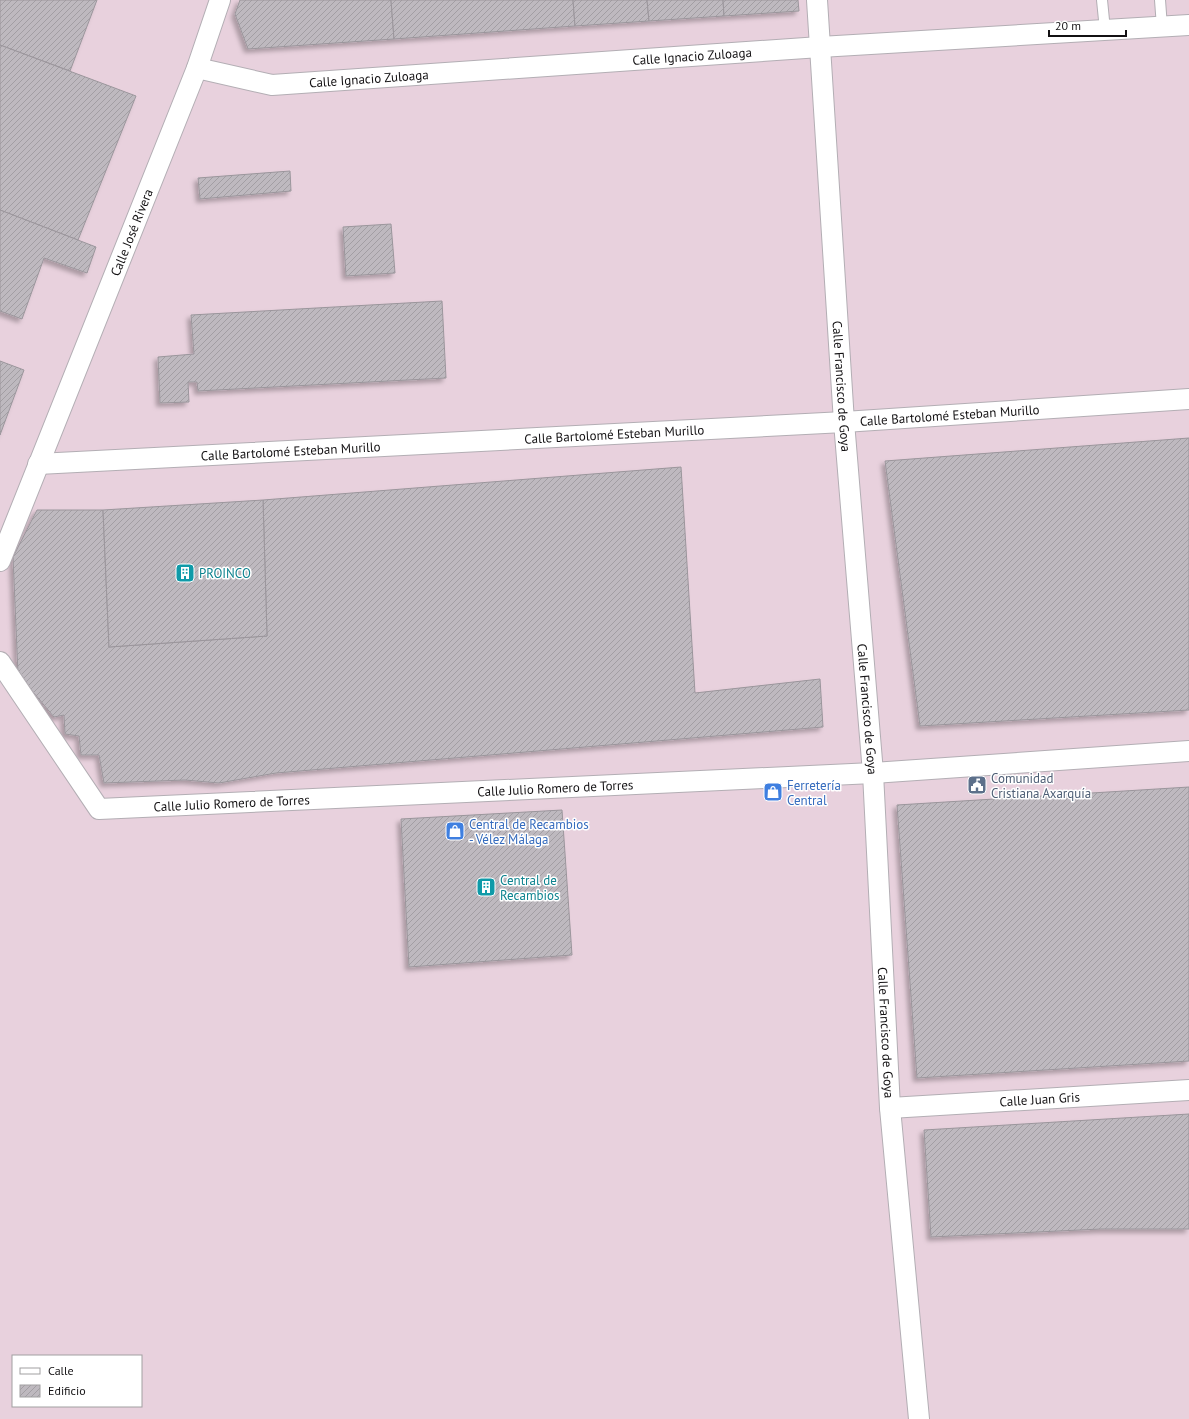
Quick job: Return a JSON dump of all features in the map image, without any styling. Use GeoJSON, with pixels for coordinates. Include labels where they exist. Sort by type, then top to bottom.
{"type":"FeatureCollection","features":[{"type":"Feature","properties":{"kind":"street","name":"Calle José Rivera"},"geometry":{"type":"LineString","coordinates":[[0,561],[197,68],[220,0]]}},
{"type":"Feature","properties":{"kind":"street","name":"Calle Francisco de Goya"},"geometry":{"type":"LineString","coordinates":[[817,0],[844,422],[873,773],[890,1108],[918,1419]]}},
{"type":"Feature","properties":{"kind":"street","name":"Calle Ignacio Zuloaga"},"geometry":{"type":"LineString","coordinates":[[197,68],[272,85],[820,47],[1189,25]]}},
{"type":"Feature","properties":{"kind":"street","name":"Calle Bartolomé Esteban Murillo"},"geometry":{"type":"LineString","coordinates":[[38,464],[844,422],[1189,399]]}},
{"type":"Feature","properties":{"kind":"street","name":"Calle Julio Romero de Torres"},"geometry":{"type":"LineString","coordinates":[[0,662],[99,809],[873,773],[1189,751]]}},
{"type":"Feature","properties":{"kind":"street","name":"Calle Juan Gris"},"geometry":{"type":"LineString","coordinates":[[890,1108],[1189,1090]]}},
{"type":"Feature","properties":{"kind":"lane"},"geometry":{"type":"LineString","coordinates":[[1102,0],[1105,30]]}},
{"type":"Feature","properties":{"kind":"lane"},"geometry":{"type":"LineString","coordinates":[[1160,0],[1162,27]]}},
{"type":"Feature","properties":{"kind":"shaded area"},"geometry":{"type":"Polygon","coordinates":[[[0,0],[1189,0],[1189,1419],[0,1419],[0,0]]]}},
{"type":"Feature","properties":{"kind":"building"},"geometry":{"type":"Polygon","coordinates":[[[0,0],[97,0],[70,71],[0,45],[0,0]]]}},
{"type":"Feature","properties":{"kind":"building"},"geometry":{"type":"Polygon","coordinates":[[[240,0],[391,0],[394,39],[248,49],[235,14],[240,0]]]}},
{"type":"Feature","properties":{"kind":"building"},"geometry":{"type":"Polygon","coordinates":[[[391,0],[573,0],[575,26],[394,39],[391,0]]]}},
{"type":"Feature","properties":{"kind":"building"},"geometry":{"type":"Polygon","coordinates":[[[573,0],[647,0],[649,21],[575,26],[573,0]]]}},
{"type":"Feature","properties":{"kind":"building"},"geometry":{"type":"Polygon","coordinates":[[[647,0],[723,0],[724,16],[649,21],[647,0]]]}},
{"type":"Feature","properties":{"kind":"building"},"geometry":{"type":"Polygon","coordinates":[[[723,0],[798,0],[799,11],[724,16],[723,0]]]}},
{"type":"Feature","properties":{"kind":"building"},"geometry":{"type":"Polygon","coordinates":[[[0,45],[136,96],[78,240],[0,210],[0,45]]]}},
{"type":"Feature","properties":{"kind":"building"},"geometry":{"type":"Polygon","coordinates":[[[290,171],[291,191],[200,199],[198,178],[290,171]]]}},
{"type":"Feature","properties":{"kind":"building"},"geometry":{"type":"Polygon","coordinates":[[[0,210],[96,247],[87,273],[44,258],[22,319],[0,311],[0,210]]]}},
{"type":"Feature","properties":{"kind":"building"},"geometry":{"type":"Polygon","coordinates":[[[391,224],[395,273],[346,276],[343,227],[391,224]]]}},
{"type":"Feature","properties":{"kind":"building"},"geometry":{"type":"Polygon","coordinates":[[[442,301],[446,378],[198,391],[197,382],[188,382],[189,402],[160,403],[158,357],[194,354],[191,315],[442,301]]]}},
{"type":"Feature","properties":{"kind":"building"},"geometry":{"type":"Polygon","coordinates":[[[0,361],[24,370],[0,435],[0,361]]]}},
{"type":"Feature","properties":{"kind":"building"},"geometry":{"type":"Polygon","coordinates":[[[1189,438],[1189,710],[920,726],[885,461],[1189,438]]]}},
{"type":"Feature","properties":{"kind":"building"},"geometry":{"type":"Polygon","coordinates":[[[681,467],[695,693],[820,679],[823,727],[276,773],[219,783],[185,780],[104,783],[99,755],[81,755],[79,736],[65,734],[64,715],[54,717],[18,674],[13,557],[37,510],[103,510],[109,647],[267,636],[263,500],[681,467]]]}},
{"type":"Feature","properties":{"kind":"building","name":"PROINCO"},"geometry":{"type":"Polygon","coordinates":[[[263,500],[267,636],[109,647],[103,510],[263,500]]]}},
{"type":"Feature","properties":{"kind":"building"},"geometry":{"type":"Polygon","coordinates":[[[1189,787],[1189,1061],[917,1078],[897,805],[1189,787]]]}},
{"type":"Feature","properties":{"kind":"building","name":"Central de Recambios"},"geometry":{"type":"Polygon","coordinates":[[[562,810],[572,955],[409,967],[401,819],[562,810]]]}},
{"type":"Feature","properties":{"kind":"building"},"geometry":{"type":"Polygon","coordinates":[[[1189,1114],[1189,1229],[1101,1229],[931,1237],[924,1130],[1189,1114]]]}},
{"type":"Feature","properties":{"kind":"place","name":"PROINCO"},"geometry":{"type":"Point","coordinates":[185,573]}},
{"type":"Feature","properties":{"kind":"place","name":"Comunidad Cristiana Axarquía"},"geometry":{"type":"Point","coordinates":[977,785]}},
{"type":"Feature","properties":{"kind":"place","name":"Ferretería Central"},"geometry":{"type":"Point","coordinates":[773,792]}},
{"type":"Feature","properties":{"kind":"place","name":"Central de Recambios - Vélez Málaga"},"geometry":{"type":"Point","coordinates":[455,831]}},
{"type":"Feature","properties":{"kind":"place","name":"Central de Recambios"},"geometry":{"type":"Point","coordinates":[486,887]}}]}
